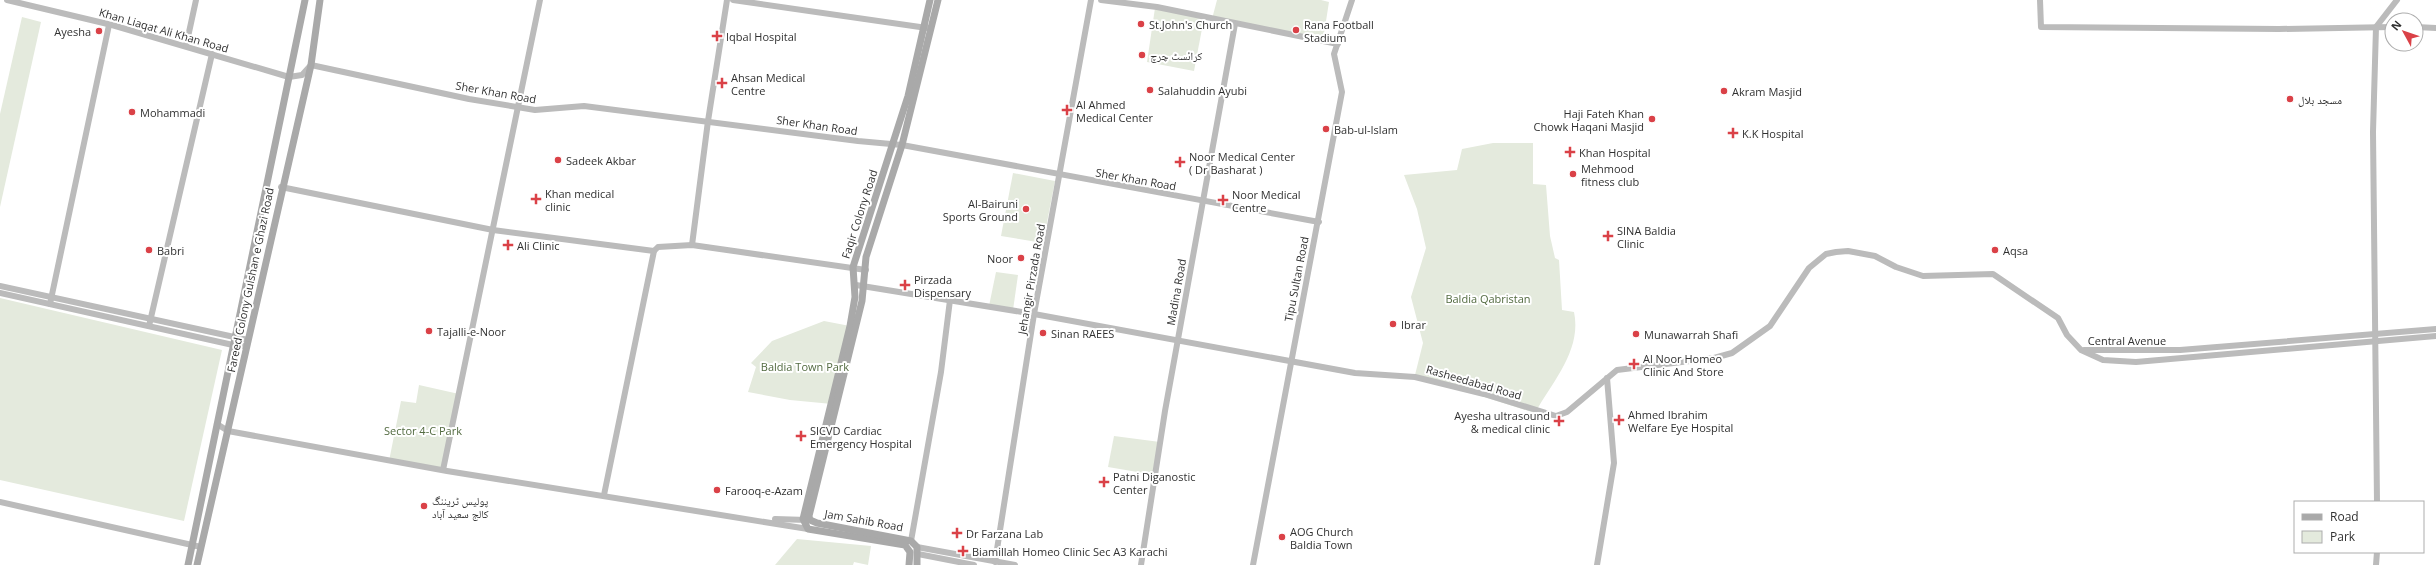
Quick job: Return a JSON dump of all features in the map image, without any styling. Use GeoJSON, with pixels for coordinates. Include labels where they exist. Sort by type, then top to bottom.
{"type":"FeatureCollection","features":[{"type":"Feature","properties":{"kind":"main road","name":"Fareed Colony Gulshan e Ghazi Road"},"geometry":{"type":"LineString","coordinates":[[188,565],[305,0]]}},
{"type":"Feature","properties":{"kind":"main road","name":"Fareed Colony Gulshan e Ghazi Road"},"geometry":{"type":"LineString","coordinates":[[197,565],[228,431],[281,186],[311,65],[320,0]]}},
{"type":"Feature","properties":{"kind":"main road","name":"Faqir Colony Road"},"geometry":{"type":"LineString","coordinates":[[806,519],[865,286],[866,257],[902,145],[927,28],[930,0]]}},
{"type":"Feature","properties":{"kind":"main road","name":"Faqir Colony Road"},"geometry":{"type":"LineString","coordinates":[[806,519],[838,381],[855,297],[856,285],[853,267],[908,96],[927,28],[938,0]]}},
{"type":"Feature","properties":{"kind":"main road"},"geometry":{"type":"LineString","coordinates":[[806,519],[808,529]]}},
{"type":"Feature","properties":{"kind":"main road","name":"Jam Sahib Road"},"geometry":{"type":"LineString","coordinates":[[806,519],[820,524],[911,541],[917,551]]}},
{"type":"Feature","properties":{"kind":"main road","name":"Jam Sahib Road"},"geometry":{"type":"LineString","coordinates":[[808,529],[900,544],[910,552],[909,565]]}},
{"type":"Feature","properties":{"kind":"main road"},"geometry":{"type":"LineString","coordinates":[[917,551],[917,565]]}},
{"type":"Feature","properties":{"kind":"street","name":"Khan Liaqat Ali Khan Road"},"geometry":{"type":"LineString","coordinates":[[7,0],[186,46],[289,77]]}},
{"type":"Feature","properties":{"kind":"street"},"geometry":{"type":"LineString","coordinates":[[186,46],[196,0]]}},
{"type":"Feature","properties":{"kind":"street"},"geometry":{"type":"LineString","coordinates":[[443,470],[540,0]]}},
{"type":"Feature","properties":{"kind":"street"},"geometry":{"type":"LineString","coordinates":[[692,245],[708,121],[727,0]]}},
{"type":"Feature","properties":{"kind":"street"},"geometry":{"type":"LineString","coordinates":[[733,0],[927,28]]}},
{"type":"Feature","properties":{"kind":"street","name":"Jehangir Pirzada Road"},"geometry":{"type":"LineString","coordinates":[[994,562],[1034,314],[1091,0]]}},
{"type":"Feature","properties":{"kind":"street"},"geometry":{"type":"LineString","coordinates":[[1101,0],[1157,7],[1338,44]]}},
{"type":"Feature","properties":{"kind":"street","name":"Tipu Sultan Road"},"geometry":{"type":"LineString","coordinates":[[1253,565],[1312,242],[1319,222],[1342,92],[1334,54],[1352,0]]}},
{"type":"Feature","properties":{"kind":"street"},"geometry":{"type":"LineString","coordinates":[[2040,0],[2041,27],[2241,29],[2384,27]]}},
{"type":"Feature","properties":{"kind":"street"},"geometry":{"type":"LineString","coordinates":[[2377,501],[2373,132],[2376,27],[2397,0]]}},
{"type":"Feature","properties":{"kind":"street","name":"Madina Road"},"geometry":{"type":"LineString","coordinates":[[1141,565],[1202,201],[1235,24]]}},
{"type":"Feature","properties":{"kind":"street"},"geometry":{"type":"LineString","coordinates":[[50,304],[109,25]]}},
{"type":"Feature","properties":{"kind":"street"},"geometry":{"type":"LineString","coordinates":[[2424,27],[2436,28]]}},
{"type":"Feature","properties":{"kind":"street"},"geometry":{"type":"LineString","coordinates":[[149,326],[212,54]]}},
{"type":"Feature","properties":{"kind":"street"},"geometry":{"type":"LineString","coordinates":[[289,77],[302,75],[311,65]]}},
{"type":"Feature","properties":{"kind":"street","name":"Sher Khan Road"},"geometry":{"type":"LineString","coordinates":[[311,65],[535,110],[584,106],[902,145],[1319,222]]}},
{"type":"Feature","properties":{"kind":"street"},"geometry":{"type":"LineString","coordinates":[[281,186],[493,230],[654,250],[658,247],[692,245],[866,270]]}},
{"type":"Feature","properties":{"kind":"street"},"geometry":{"type":"LineString","coordinates":[[604,495],[654,250]]}},
{"type":"Feature","properties":{"kind":"street","name":"Rasheedabad Road"},"geometry":{"type":"LineString","coordinates":[[856,285],[1034,314],[1358,373],[1390,373],[1425,379],[1484,394],[1556,416],[1567,412],[1617,370],[1714,358],[1732,353],[1770,326],[1809,268],[1826,254],[1848,251],[1875,256],[1896,267],[1923,276],[1993,274],[2058,318],[2067,335],[2081,350]]}},
{"type":"Feature","properties":{"kind":"street"},"geometry":{"type":"LineString","coordinates":[[0,286],[151,319],[234,342]]}},
{"type":"Feature","properties":{"kind":"street"},"geometry":{"type":"LineString","coordinates":[[0,293],[149,326],[234,342],[247,343]]}},
{"type":"Feature","properties":{"kind":"street"},"geometry":{"type":"LineString","coordinates":[[911,541],[941,372],[950,300]]}},
{"type":"Feature","properties":{"kind":"street","name":"Central Avenue"},"geometry":{"type":"LineString","coordinates":[[2081,350],[2103,360],[2136,362],[2375,338],[2436,330]]}},
{"type":"Feature","properties":{"kind":"street","name":"Central Avenue"},"geometry":{"type":"LineString","coordinates":[[2081,350],[2180,350],[2375,338],[2436,336]]}},
{"type":"Feature","properties":{"kind":"street"},"geometry":{"type":"LineString","coordinates":[[1597,565],[1614,463],[1607,378]]}},
{"type":"Feature","properties":{"kind":"street"},"geometry":{"type":"LineString","coordinates":[[217,424],[228,431],[443,470],[808,529]]}},
{"type":"Feature","properties":{"kind":"street"},"geometry":{"type":"LineString","coordinates":[[0,502],[201,547]]}},
{"type":"Feature","properties":{"kind":"street"},"geometry":{"type":"LineString","coordinates":[[759,520],[806,519]]}},
{"type":"Feature","properties":{"kind":"street"},"geometry":{"type":"LineString","coordinates":[[917,551],[1015,565]]}},
{"type":"Feature","properties":{"kind":"street"},"geometry":{"type":"LineString","coordinates":[[917,551],[974,565]]}},
{"type":"Feature","properties":{"kind":"street"},"geometry":{"type":"LineString","coordinates":[[2376,565],[2377,553]]}},
{"type":"Feature","properties":{"kind":"green space","name":"Rana Football Stadium"},"geometry":{"type":"Polygon","coordinates":[[[1217,0],[1321,0],[1329,2],[1323,40],[1212,19],[1217,0]]]}},
{"type":"Feature","properties":{"kind":"green space"},"geometry":{"type":"Polygon","coordinates":[[[1155,8],[1204,18],[1194,71],[1147,62],[1155,8]]]}},
{"type":"Feature","properties":{"kind":"green space"},"geometry":{"type":"Polygon","coordinates":[[[22,17],[41,22],[0,207],[0,114],[22,17]]]}},
{"type":"Feature","properties":{"kind":"green space","name":"Baldia Qabristan"},"geometry":{"type":"Polygon","coordinates":[[[1493,143],[1533,143],[1533,184],[1546,185],[1550,236],[1555,258],[1559,260],[1562,310],[1574,312],[1574,339],[1570,352],[1564,365],[1535,413],[1415,375],[1423,343],[1411,297],[1426,248],[1417,209],[1404,175],[1457,170],[1462,149],[1493,143]]]}},
{"type":"Feature","properties":{"kind":"green space"},"geometry":{"type":"Polygon","coordinates":[[[1013,173],[1055,181],[1043,243],[1001,236],[1013,173]]]}},
{"type":"Feature","properties":{"kind":"green space"},"geometry":{"type":"Polygon","coordinates":[[[996,272],[1018,275],[1013,310],[989,306],[996,272]]]}},
{"type":"Feature","properties":{"kind":"green space"},"geometry":{"type":"Polygon","coordinates":[[[0,298],[222,350],[184,521],[0,480],[0,298]]]}},
{"type":"Feature","properties":{"kind":"green space","name":"Baldia Town Park"},"geometry":{"type":"Polygon","coordinates":[[[824,321],[850,326],[832,404],[790,400],[748,392],[756,367],[751,363],[772,341],[824,321]]]}},
{"type":"Feature","properties":{"kind":"green space","name":"Sector 4-C Park"},"geometry":{"type":"Polygon","coordinates":[[[419,385],[459,394],[443,470],[389,461],[401,401],[416,403],[419,385]]]}},
{"type":"Feature","properties":{"kind":"green space"},"geometry":{"type":"Polygon","coordinates":[[[1114,436],[1160,442],[1155,475],[1108,467],[1114,436]]]}},
{"type":"Feature","properties":{"kind":"green space"},"geometry":{"type":"Polygon","coordinates":[[[797,539],[871,546],[868,565],[854,562],[853,565],[775,565],[797,539]]]}},
{"type":"Feature","properties":{"kind":"place","name":"St.John's Church"},"geometry":{"type":"Point","coordinates":[1141,24]}},
{"type":"Feature","properties":{"kind":"place","name":"Rana Football Stadium"},"geometry":{"type":"Point","coordinates":[1296,30]}},
{"type":"Feature","properties":{"kind":"place","name":"Ayesha"},"geometry":{"type":"Point","coordinates":[99,31]}},
{"type":"Feature","properties":{"kind":"place","name":"Iqbal Hospital"},"geometry":{"type":"Point","coordinates":[717,36]}},
{"type":"Feature","properties":{"kind":"place","name":"کرائسٹ چرچ"},"geometry":{"type":"Point","coordinates":[1142,55]}},
{"type":"Feature","properties":{"kind":"place","name":"Ahsan Medical Centre"},"geometry":{"type":"Point","coordinates":[722,83]}},
{"type":"Feature","properties":{"kind":"place","name":"Salahuddin Ayubi"},"geometry":{"type":"Point","coordinates":[1150,90]}},
{"type":"Feature","properties":{"kind":"place","name":"Akram Masjid"},"geometry":{"type":"Point","coordinates":[1724,91]}},
{"type":"Feature","properties":{"kind":"place","name":"مسجد بلال"},"geometry":{"type":"Point","coordinates":[2290,99]}},
{"type":"Feature","properties":{"kind":"place","name":"Al Ahmed Medical Center"},"geometry":{"type":"Point","coordinates":[1067,110]}},
{"type":"Feature","properties":{"kind":"place","name":"Mohammadi"},"geometry":{"type":"Point","coordinates":[132,112]}},
{"type":"Feature","properties":{"kind":"place","name":"Haji Fateh Khan Chowk Haqani Masjid"},"geometry":{"type":"Point","coordinates":[1652,119]}},
{"type":"Feature","properties":{"kind":"place","name":"Bab-ul-Islam"},"geometry":{"type":"Point","coordinates":[1326,129]}},
{"type":"Feature","properties":{"kind":"place","name":"K.K Hospital"},"geometry":{"type":"Point","coordinates":[1733,133]}},
{"type":"Feature","properties":{"kind":"place","name":"Khan Hospital"},"geometry":{"type":"Point","coordinates":[1570,152]}},
{"type":"Feature","properties":{"kind":"place","name":"Sadeek Akbar"},"geometry":{"type":"Point","coordinates":[558,160]}},
{"type":"Feature","properties":{"kind":"place","name":"Noor Medical Center ( Dr Basharat )"},"geometry":{"type":"Point","coordinates":[1180,162]}},
{"type":"Feature","properties":{"kind":"place","name":"Mehmood fitness club"},"geometry":{"type":"Point","coordinates":[1573,174]}},
{"type":"Feature","properties":{"kind":"place","name":"Khan medical clinic"},"geometry":{"type":"Point","coordinates":[536,199]}},
{"type":"Feature","properties":{"kind":"place","name":"Noor Medical Centre"},"geometry":{"type":"Point","coordinates":[1223,200]}},
{"type":"Feature","properties":{"kind":"place","name":"Al-Bairuni Sports Ground"},"geometry":{"type":"Point","coordinates":[1026,209]}},
{"type":"Feature","properties":{"kind":"place","name":"SINA Baldia Clinic"},"geometry":{"type":"Point","coordinates":[1608,236]}},
{"type":"Feature","properties":{"kind":"place","name":"Ali Clinic"},"geometry":{"type":"Point","coordinates":[508,245]}},
{"type":"Feature","properties":{"kind":"place","name":"Babri"},"geometry":{"type":"Point","coordinates":[149,250]}},
{"type":"Feature","properties":{"kind":"place","name":"Aqsa"},"geometry":{"type":"Point","coordinates":[1995,250]}},
{"type":"Feature","properties":{"kind":"place","name":"Noor"},"geometry":{"type":"Point","coordinates":[1021,258]}},
{"type":"Feature","properties":{"kind":"place","name":"Pirzada Dispensary"},"geometry":{"type":"Point","coordinates":[905,285]}},
{"type":"Feature","properties":{"kind":"place","name":"Ibrar"},"geometry":{"type":"Point","coordinates":[1393,324]}},
{"type":"Feature","properties":{"kind":"place","name":"Tajalli-e-Noor"},"geometry":{"type":"Point","coordinates":[429,331]}},
{"type":"Feature","properties":{"kind":"place","name":"Sinan RAEES"},"geometry":{"type":"Point","coordinates":[1043,333]}},
{"type":"Feature","properties":{"kind":"place","name":"Munawarrah Shafi"},"geometry":{"type":"Point","coordinates":[1636,334]}},
{"type":"Feature","properties":{"kind":"place","name":"Al Noor Homeo Clinic And Store"},"geometry":{"type":"Point","coordinates":[1634,364]}},
{"type":"Feature","properties":{"kind":"place","name":"Ahmed Ibrahim Welfare Eye Hospital"},"geometry":{"type":"Point","coordinates":[1619,420]}},
{"type":"Feature","properties":{"kind":"place","name":"Ayesha ultrasound & medical clinic"},"geometry":{"type":"Point","coordinates":[1559,421]}},
{"type":"Feature","properties":{"kind":"place","name":"SICVD Cardiac Emergency Hospital"},"geometry":{"type":"Point","coordinates":[801,436]}},
{"type":"Feature","properties":{"kind":"place","name":"Patni Diganostic Center"},"geometry":{"type":"Point","coordinates":[1104,482]}},
{"type":"Feature","properties":{"kind":"place","name":"Farooq-e-Azam"},"geometry":{"type":"Point","coordinates":[717,490]}},
{"type":"Feature","properties":{"kind":"place","name":"پولیس ٹریننگ کالج سعید آباد"},"geometry":{"type":"Point","coordinates":[424,506]}},
{"type":"Feature","properties":{"kind":"place","name":"Dr Farzana Lab"},"geometry":{"type":"Point","coordinates":[957,533]}},
{"type":"Feature","properties":{"kind":"place","name":"AOG Church Baldia Town"},"geometry":{"type":"Point","coordinates":[1282,537]}},
{"type":"Feature","properties":{"kind":"place","name":"Biamillah Homeo Clinic Sec A3 Karachi"},"geometry":{"type":"Point","coordinates":[963,551]}}]}
